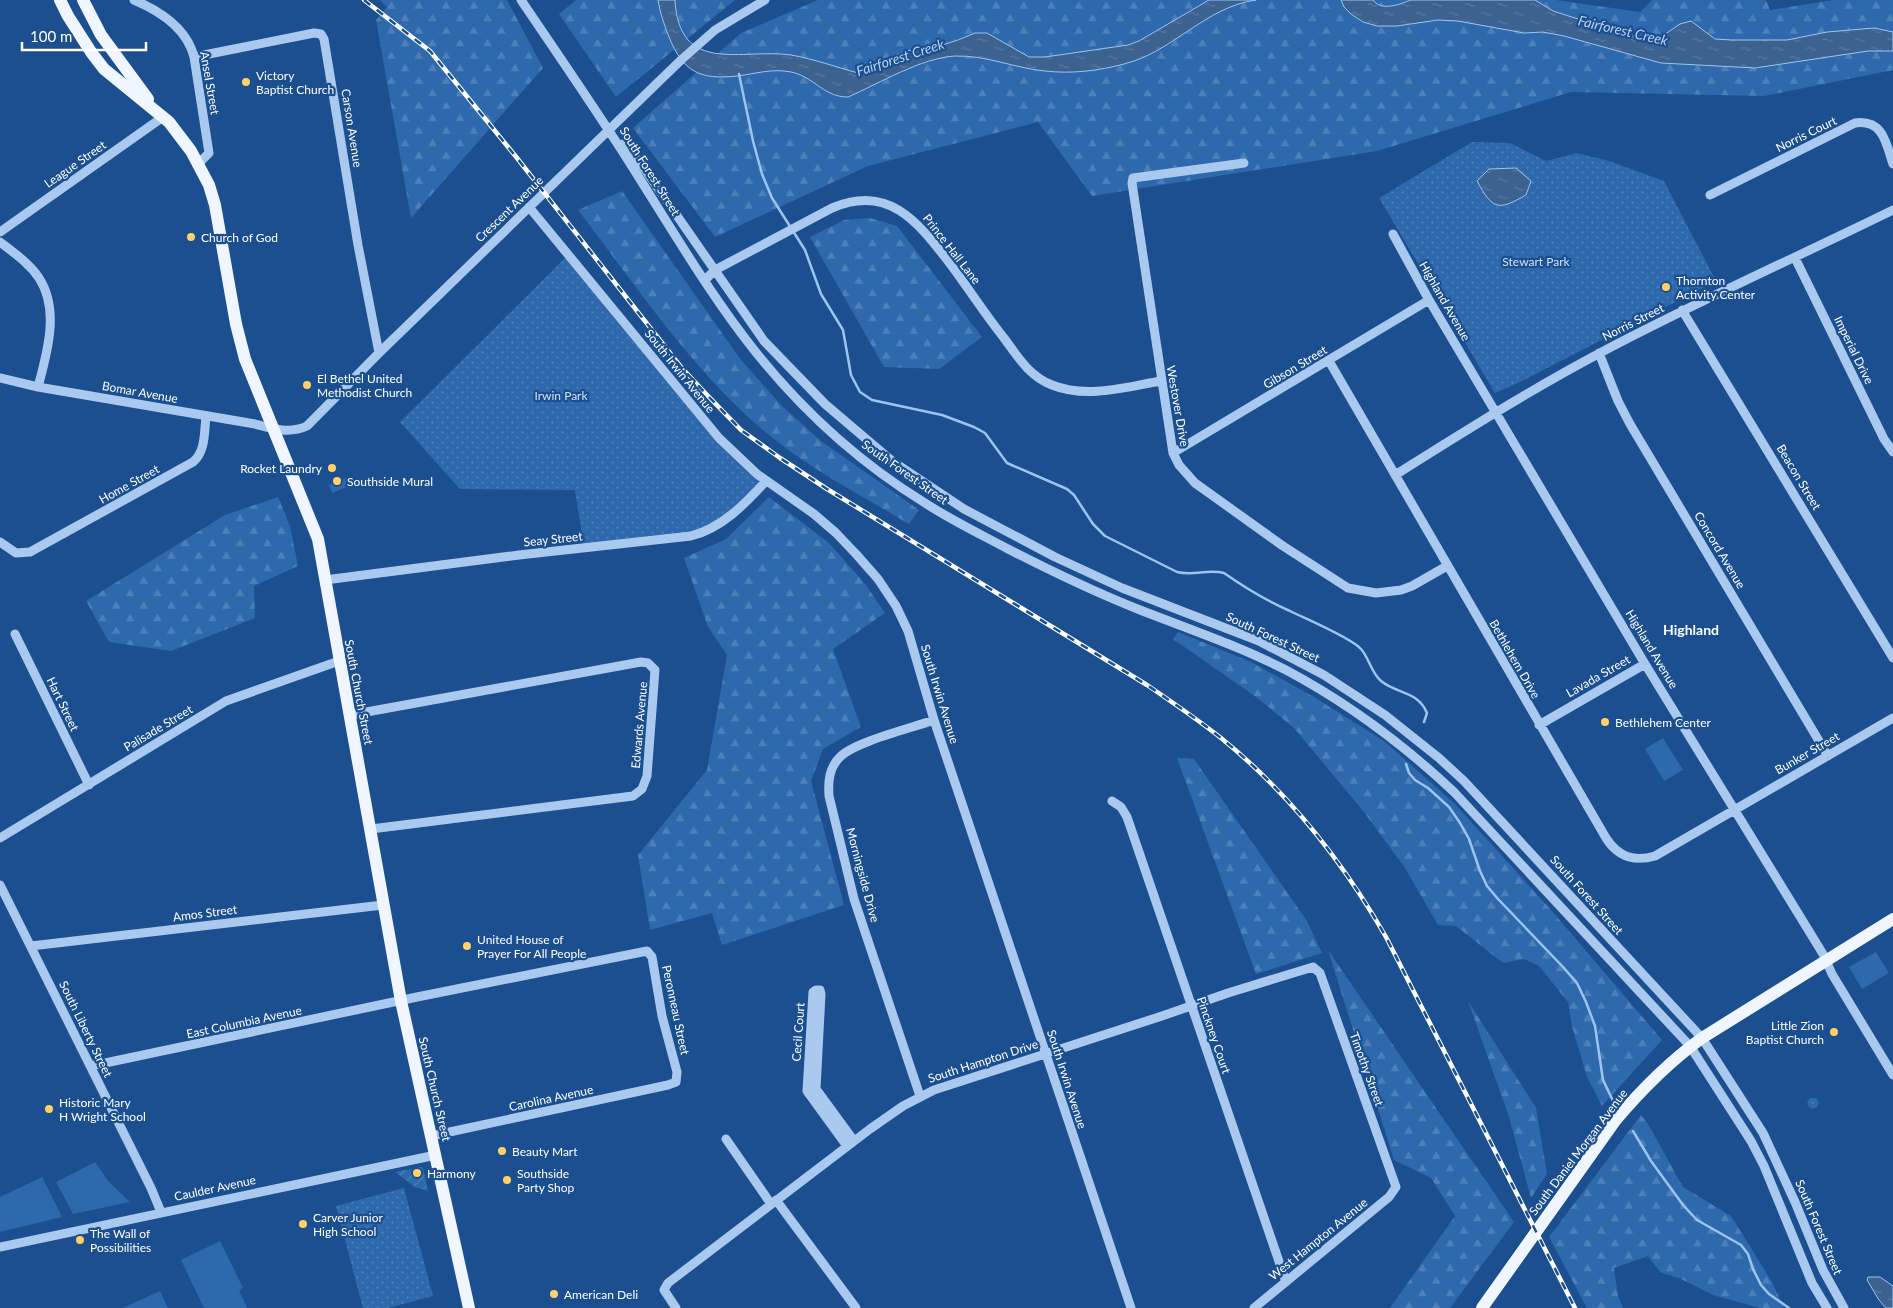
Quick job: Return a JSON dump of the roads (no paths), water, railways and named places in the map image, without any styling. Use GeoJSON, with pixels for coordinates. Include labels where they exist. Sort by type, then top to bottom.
{"type":"FeatureCollection","features":[{"type":"Feature","properties":{"kind":"main road"},"geometry":{"type":"LineString","coordinates":[[60,0],[80,36],[104,69],[153,107]]}},
{"type":"Feature","properties":{"kind":"main road"},"geometry":{"type":"LineString","coordinates":[[84,0],[101,35],[135,79],[153,107]]}},
{"type":"Feature","properties":{"kind":"main road","name":"South Church Street"},"geometry":{"type":"LineString","coordinates":[[153,107],[182,137],[209,185],[215,205],[236,324],[245,359],[318,540],[401,1000],[469,1308]]}},
{"type":"Feature","properties":{"kind":"main road","name":"South Daniel Morgan Avenue"},"geometry":{"type":"LineString","coordinates":[[1482,1308],[1615,1121],[1655,1078],[1690,1046],[1893,919]]}},
{"type":"Feature","properties":{"kind":"street","name":"Ansel Street"},"geometry":{"type":"LineString","coordinates":[[134,0],[158,11],[173,23],[188,41],[194,56],[209,153],[198,164]]}},
{"type":"Feature","properties":{"kind":"street"},"geometry":{"type":"LineString","coordinates":[[521,0],[609,130]]}},
{"type":"Feature","properties":{"kind":"street","name":"Crescent Avenue"},"geometry":{"type":"LineString","coordinates":[[275,430],[298,430],[307,426],[379,353],[668,72],[714,30],[765,0]]}},
{"type":"Feature","properties":{"kind":"street","name":"Carson Avenue"},"geometry":{"type":"LineString","coordinates":[[194,56],[314,33],[320,34],[324,39],[358,245],[379,353]]}},
{"type":"Feature","properties":{"kind":"street","name":"League Street"},"geometry":{"type":"LineString","coordinates":[[0,232],[163,117]]}},
{"type":"Feature","properties":{"kind":"street","name":"Norris Court"},"geometry":{"type":"LineString","coordinates":[[1710,195],[1855,124],[1867,123],[1878,129],[1885,139],[1893,164]]}},
{"type":"Feature","properties":{"kind":"street","name":"South Forest Street"},"geometry":{"type":"LineString","coordinates":[[609,130],[639,161],[764,341],[794,374],[858,433],[927,486],[1002,531],[1055,557],[1131,591],[1259,641],[1292,657],[1355,694],[1439,758],[1489,806],[1702,1038],[1767,1139],[1796,1202],[1823,1270],[1844,1308]]}},
{"type":"Feature","properties":{"kind":"street","name":"South Forest Street"},"geometry":{"type":"LineString","coordinates":[[609,130],[705,280],[744,336],[797,399],[858,455],[924,503],[960,524],[1084,586],[1142,611],[1216,638],[1285,670],[1347,706],[1404,747],[1454,792],[1690,1046],[1751,1141],[1764,1166],[1812,1283],[1826,1308]]}},
{"type":"Feature","properties":{"kind":"street","name":"Westover Drive"},"geometry":{"type":"LineString","coordinates":[[1244,163],[1133,178],[1132,183],[1173,453],[1183,471],[1194,483],[1283,546],[1348,588],[1376,593],[1400,590],[1412,586],[1447,566]]}},
{"type":"Feature","properties":{"kind":"street","name":"Prince Hall Lane"},"geometry":{"type":"LineString","coordinates":[[705,280],[715,270],[832,208],[853,202],[874,201],[895,207],[920,227],[962,280],[1024,365],[1041,380],[1062,389],[1085,392],[1161,381]]}},
{"type":"Feature","properties":{"kind":"street","name":"South Irwin Avenue"},"geometry":{"type":"LineString","coordinates":[[529,207],[697,412],[739,459],[836,532],[878,580],[896,606],[908,631],[934,720],[1131,1308]]}},
{"type":"Feature","properties":{"kind":"street","name":"Norris Street"},"geometry":{"type":"LineString","coordinates":[[1395,475],[1495,412],[1599,353],[1682,310],[1893,210]]}},
{"type":"Feature","properties":{"kind":"street","name":"Highland Avenue"},"geometry":{"type":"LineString","coordinates":[[1393,234],[1429,300],[1495,412],[1645,664],[1823,954],[1832,974],[1893,1075]]}},
{"type":"Feature","properties":{"kind":"street"},"geometry":{"type":"LineString","coordinates":[[0,242],[34,271],[45,288],[48,299],[50,322],[38,387]]}},
{"type":"Feature","properties":{"kind":"street","name":"Imperial Drive"},"geometry":{"type":"LineString","coordinates":[[1795,258],[1880,430],[1893,452]]}},
{"type":"Feature","properties":{"kind":"street","name":"Gibson Street"},"geometry":{"type":"LineString","coordinates":[[1173,453],[1330,361],[1429,300]]}},
{"type":"Feature","properties":{"kind":"street","name":"Beacon Street"},"geometry":{"type":"LineString","coordinates":[[1682,310],[1893,658]]}},
{"type":"Feature","properties":{"kind":"street","name":"Concord Avenue"},"geometry":{"type":"LineString","coordinates":[[1599,353],[1618,401],[1630,424],[1828,756]]}},
{"type":"Feature","properties":{"kind":"street","name":"Bethlehem Drive"},"geometry":{"type":"LineString","coordinates":[[1330,361],[1539,725],[1611,846],[1627,857],[1646,858],[1655,856],[1734,809]]}},
{"type":"Feature","properties":{"kind":"street","name":"Bomar Avenue"},"geometry":{"type":"LineString","coordinates":[[0,378],[38,387],[255,424],[275,430]]}},
{"type":"Feature","properties":{"kind":"street","name":"Home Street"},"geometry":{"type":"LineString","coordinates":[[0,542],[16,552],[22,553],[33,550],[193,462],[200,455],[203,446],[206,416]]}},
{"type":"Feature","properties":{"kind":"street","name":"Seay Street"},"geometry":{"type":"LineString","coordinates":[[325,580],[518,555],[691,536],[706,531],[728,518],[766,481]]}},
{"type":"Feature","properties":{"kind":"street","name":"Hart Street"},"geometry":{"type":"LineString","coordinates":[[15,634],[89,785]]}},
{"type":"Feature","properties":{"kind":"street","name":"Palisade Street"},"geometry":{"type":"LineString","coordinates":[[0,838],[226,701],[339,662]]}},
{"type":"Feature","properties":{"kind":"street","name":"Edwards Avenue"},"geometry":{"type":"LineString","coordinates":[[350,715],[641,662],[648,662],[655,670],[647,776],[642,789],[633,796],[370,829]]}},
{"type":"Feature","properties":{"kind":"street","name":"Lavada Street"},"geometry":{"type":"LineString","coordinates":[[1539,725],[1645,664]]}},
{"type":"Feature","properties":{"kind":"street","name":"Bunker Street"},"geometry":{"type":"LineString","coordinates":[[1734,809],[1893,718]]}},
{"type":"Feature","properties":{"kind":"street","name":"Morningside Drive"},"geometry":{"type":"LineString","coordinates":[[920,1096],[854,899],[829,796],[828,784],[834,764],[848,750],[934,720]]}},
{"type":"Feature","properties":{"kind":"street","name":"Pinckney Court"},"geometry":{"type":"LineString","coordinates":[[1112,801],[1122,807],[1127,817],[1286,1282]]}},
{"type":"Feature","properties":{"kind":"street","name":"South Liberty Street"},"geometry":{"type":"LineString","coordinates":[[0,884],[151,1188],[161,1212]]}},
{"type":"Feature","properties":{"kind":"street","name":"Amos Street"},"geometry":{"type":"LineString","coordinates":[[30,946],[383,905]]}},
{"type":"Feature","properties":{"kind":"street","name":"East Columbia Avenue"},"geometry":{"type":"LineString","coordinates":[[91,1066],[640,951]]}},
{"type":"Feature","properties":{"kind":"street","name":"Peronneau Street"},"geometry":{"type":"LineString","coordinates":[[640,951],[647,951],[652,957],[662,1016],[677,1072],[676,1082]]}},
{"type":"Feature","properties":{"kind":"street","name":"South Hampton Drive"},"geometry":{"type":"LineString","coordinates":[[676,1308],[666,1294],[665,1286],[668,1283],[886,1117],[920,1096],[1308,967]]}},
{"type":"Feature","properties":{"kind":"street","name":"Timothy Street"},"geometry":{"type":"LineString","coordinates":[[1308,967],[1313,967],[1320,973],[1396,1187]]}},
{"type":"Feature","properties":{"kind":"street","name":"Cecil Court"},"geometry":{"type":"LineString","coordinates":[[820,990],[821,994],[811,1090],[813,992],[820,990]]}},
{"type":"Feature","properties":{"kind":"street","name":"Carolina Avenue"},"geometry":{"type":"LineString","coordinates":[[431,1136],[557,1110],[676,1082]]}},
{"type":"Feature","properties":{"kind":"street"},"geometry":{"type":"LineString","coordinates":[[811,1090],[851,1144]]}},
{"type":"Feature","properties":{"kind":"street"},"geometry":{"type":"LineString","coordinates":[[726,1139],[856,1308]]}},
{"type":"Feature","properties":{"kind":"street","name":"Caulder Avenue"},"geometry":{"type":"LineString","coordinates":[[0,1247],[436,1155]]}},
{"type":"Feature","properties":{"kind":"street","name":"West Hampton Avenue"},"geometry":{"type":"LineString","coordinates":[[1254,1308],[1389,1197],[1396,1187]]}},
{"type":"Feature","properties":{"kind":"water","name":"Fairforest Creek"},"geometry":{"type":"Polygon","coordinates":[[[658,0],[675,0],[679,24],[688,40],[701,49],[734,55],[791,55],[858,73],[865,72],[884,60],[906,51],[939,46],[975,33],[987,33],[1029,57],[1045,57],[1128,45],[1139,41],[1209,0],[1256,0],[1238,4],[1221,11],[1158,50],[1124,64],[1094,70],[1055,72],[966,56],[955,56],[928,61],[848,97],[832,94],[807,78],[791,72],[770,71],[737,76],[713,77],[694,71],[687,66],[674,49],[658,0]]]}},
{"type":"Feature","properties":{"kind":"water"},"geometry":{"type":"Polygon","coordinates":[[[1341,0],[1373,0],[1381,6],[1386,6],[1397,5],[1411,0],[1535,0],[1553,11],[1644,40],[1658,39],[1680,24],[1691,21],[1715,39],[1732,40],[1787,40],[1827,32],[1874,28],[1893,32],[1893,51],[1868,51],[1755,68],[1661,63],[1543,32],[1524,33],[1458,21],[1438,20],[1397,26],[1377,26],[1363,22],[1351,14],[1344,7],[1341,0]]]}},
{"type":"Feature","properties":{"kind":"water"},"geometry":{"type":"Polygon","coordinates":[[[1516,168],[1531,181],[1526,195],[1509,204],[1502,205],[1497,205],[1487,198],[1477,181],[1489,169],[1516,168]]]}},
{"type":"Feature","properties":{"kind":"water"},"geometry":{"type":"Polygon","coordinates":[[[1868,1277],[1880,1277],[1893,1286],[1893,1308],[1886,1308],[1879,1300],[1867,1280],[1868,1277]]]}},
{"type":"Feature","properties":{"kind":"waterway"},"geometry":{"type":"LineString","coordinates":[[739,74],[762,174],[772,198],[805,250],[821,294],[843,330],[851,375],[860,392],[872,400],[942,415],[974,427],[985,433],[1007,463],[1067,489],[1074,495],[1093,524],[1105,536],[1177,572],[1224,573],[1264,598],[1348,639],[1361,649],[1381,681],[1413,697],[1423,706],[1427,713],[1424,722]]}},
{"type":"Feature","properties":{"kind":"waterway"},"geometry":{"type":"LineString","coordinates":[[1406,764],[1409,773],[1415,780],[1428,788],[1449,807],[1460,823],[1469,839],[1487,886],[1577,983],[1595,1026],[1603,1080],[1614,1103]]}},
{"type":"Feature","properties":{"kind":"waterway"},"geometry":{"type":"LineString","coordinates":[[1633,1131],[1651,1161],[1683,1205],[1697,1220],[1741,1245],[1748,1254],[1761,1285],[1769,1294],[1789,1308]]}},
{"type":"Feature","properties":{"kind":"railway"},"geometry":{"type":"LineString","coordinates":[[364,0],[430,51],[517,158],[681,367],[741,430],[827,489],[1156,691],[1221,738],[1246,759],[1292,805],[1352,882],[1386,937],[1575,1308]]}},
{"type":"Feature","properties":{"kind":"place","name":"Victory Baptist Church"},"geometry":{"type":"Point","coordinates":[246,82]}},
{"type":"Feature","properties":{"kind":"place","name":"Church of God"},"geometry":{"type":"Point","coordinates":[191,237]}},
{"type":"Feature","properties":{"kind":"place","name":"Thornton Activity Center"},"geometry":{"type":"Point","coordinates":[1666,287]}},
{"type":"Feature","properties":{"kind":"place","name":"El Bethel United Methodist Church"},"geometry":{"type":"Point","coordinates":[307,385]}},
{"type":"Feature","properties":{"kind":"place","name":"Rocket Laundry"},"geometry":{"type":"Point","coordinates":[332,468]}},
{"type":"Feature","properties":{"kind":"place","name":"Southside Mural"},"geometry":{"type":"Point","coordinates":[337,481]}},
{"type":"Feature","properties":{"kind":"place","name":"Bethlehem Center"},"geometry":{"type":"Point","coordinates":[1605,722]}},
{"type":"Feature","properties":{"kind":"place","name":"United House of Prayer For All People"},"geometry":{"type":"Point","coordinates":[467,946]}},
{"type":"Feature","properties":{"kind":"place","name":"Little Zion Baptist Church"},"geometry":{"type":"Point","coordinates":[1834,1032]}},
{"type":"Feature","properties":{"kind":"place","name":"Historic Mary H Wright School"},"geometry":{"type":"Point","coordinates":[49,1109]}},
{"type":"Feature","properties":{"kind":"place","name":"Beauty Mart"},"geometry":{"type":"Point","coordinates":[502,1151]}},
{"type":"Feature","properties":{"kind":"place","name":"Harmony"},"geometry":{"type":"Point","coordinates":[417,1173]}},
{"type":"Feature","properties":{"kind":"place","name":"Southside Party Shop"},"geometry":{"type":"Point","coordinates":[507,1180]}},
{"type":"Feature","properties":{"kind":"place","name":"Carver Junior High School"},"geometry":{"type":"Point","coordinates":[303,1224]}},
{"type":"Feature","properties":{"kind":"place","name":"The Wall of Possibilities"},"geometry":{"type":"Point","coordinates":[80,1240]}},
{"type":"Feature","properties":{"kind":"place","name":"American Deli"},"geometry":{"type":"Point","coordinates":[554,1294]}},
{"type":"Feature","properties":{"kind":"district","name":"Highland"},"geometry":{"type":"Point","coordinates":[1691,629]}},
{"type":"Feature","properties":{"kind":"park label","name":"Stewart Park"},"geometry":{"type":"Point","coordinates":[1536,261]}},
{"type":"Feature","properties":{"kind":"park label","name":"Irwin Park"},"geometry":{"type":"Point","coordinates":[561,395]}}]}
